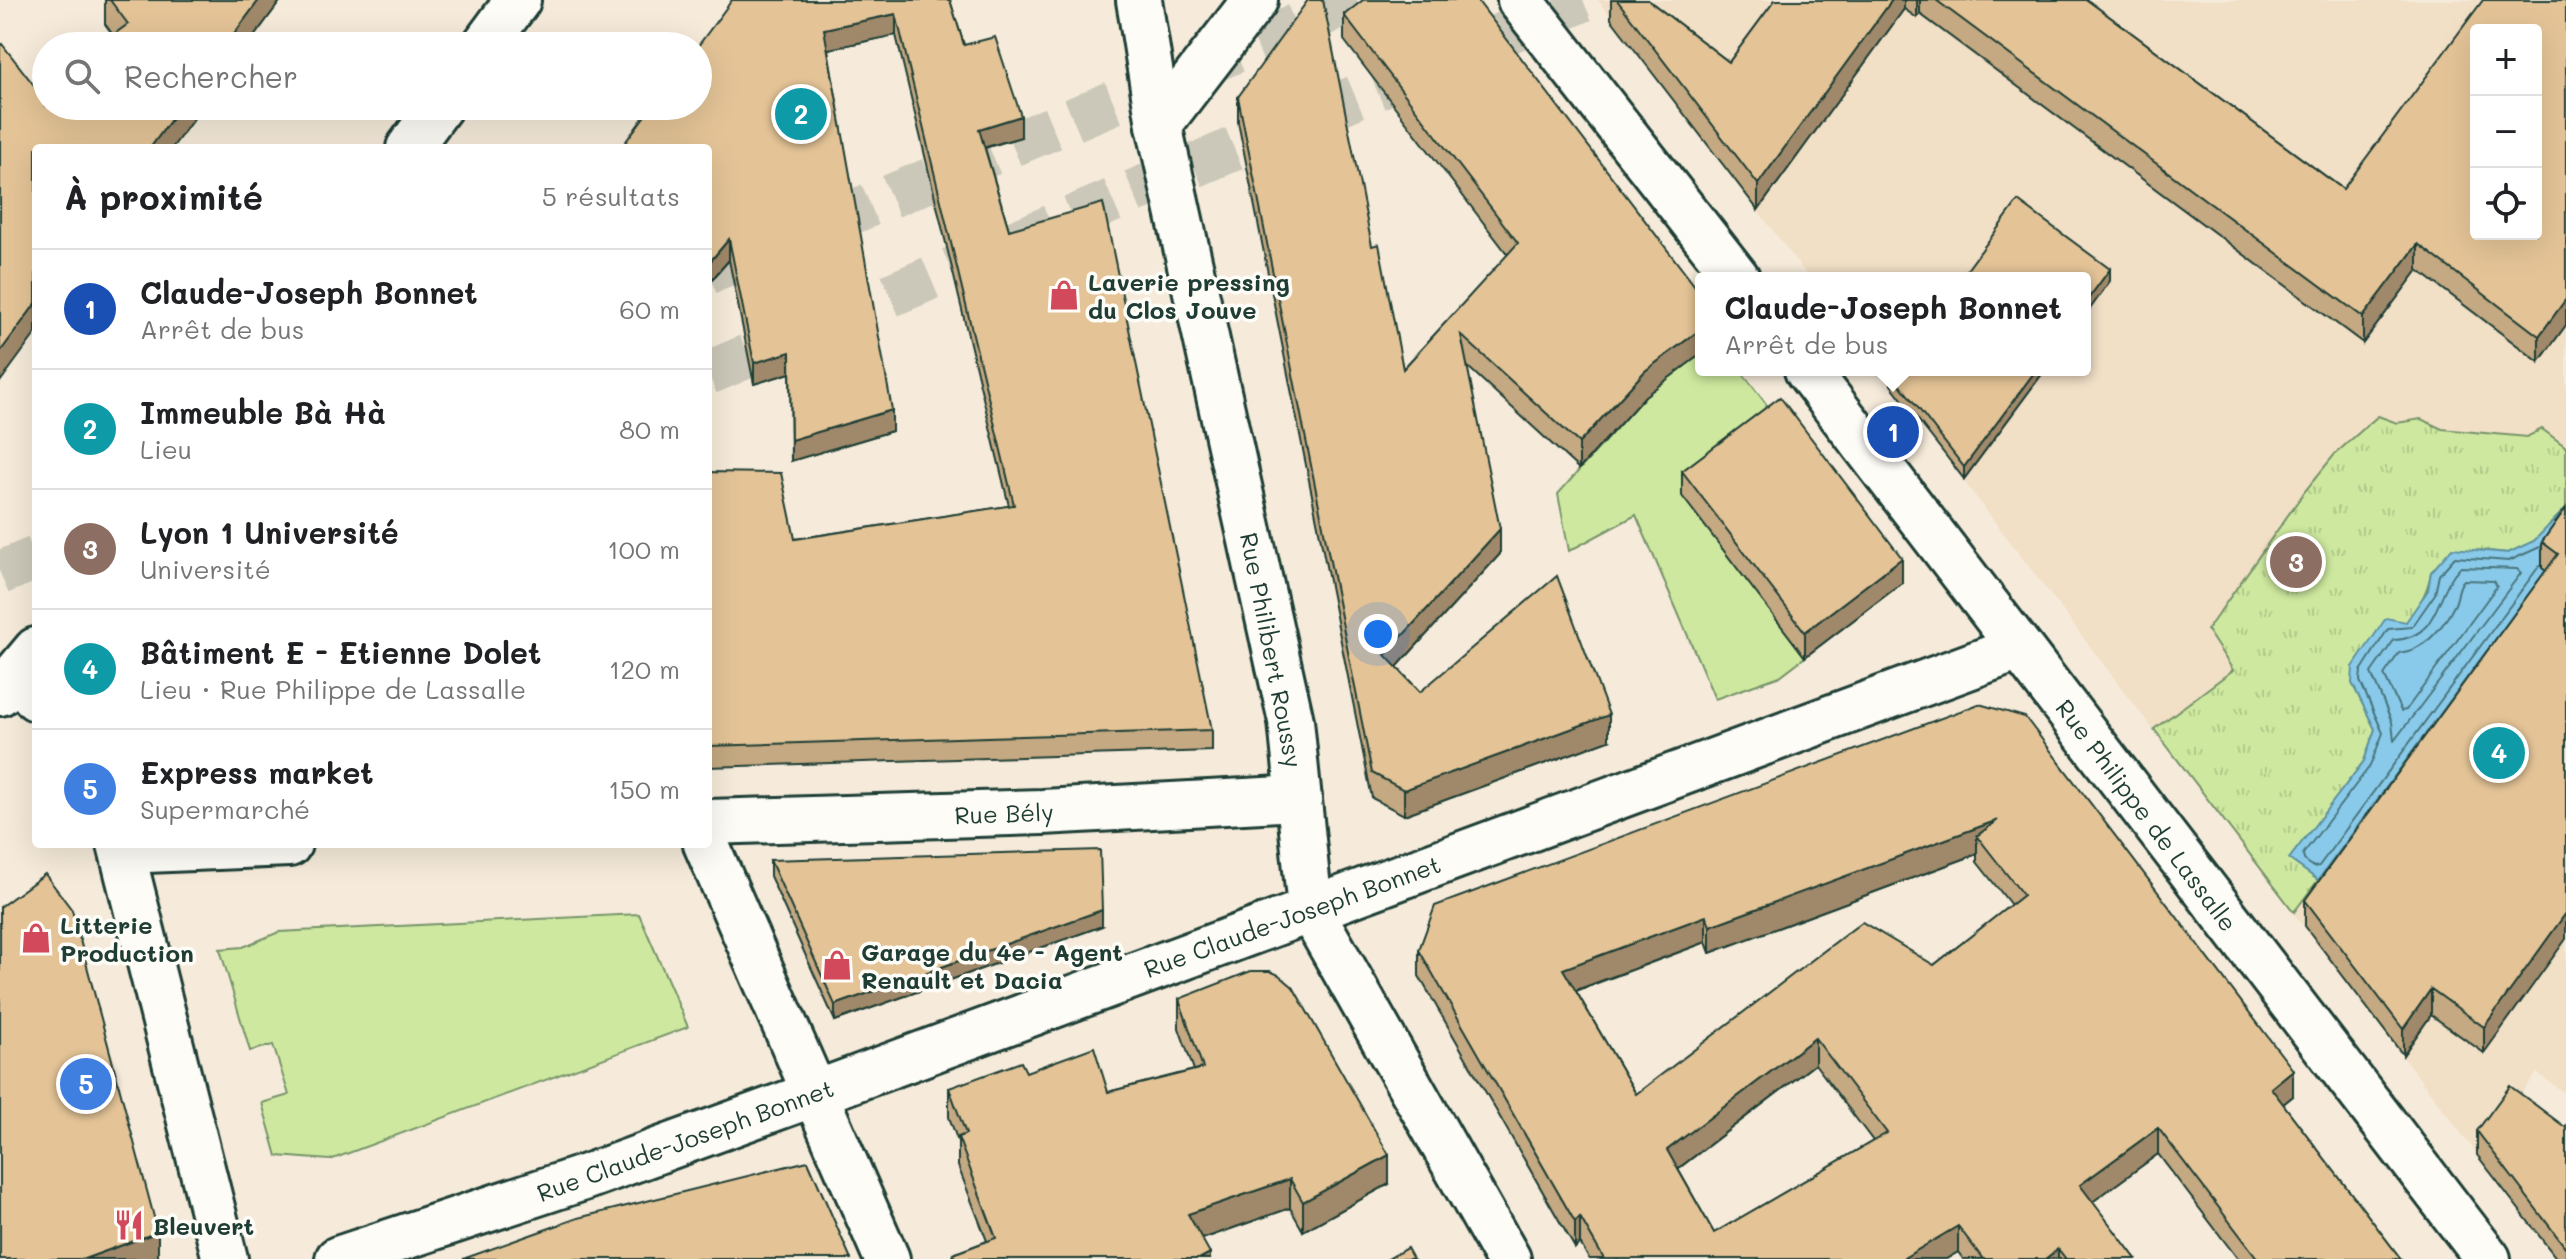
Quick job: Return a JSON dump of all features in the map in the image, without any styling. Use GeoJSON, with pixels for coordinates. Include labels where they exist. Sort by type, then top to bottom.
{"type":"FeatureCollection","features":[{"type":"Feature","properties":{"kind":"street"},"geometry":{"type":"LineString","coordinates":[[494,32],[518,0]]}},
{"type":"Feature","properties":{"kind":"street","name":"Rue Philibert Roussy"},"geometry":{"type":"LineString","coordinates":[[1139,0],[1159,125],[1291,721],[1310,909],[1508,1259]]}},
{"type":"Feature","properties":{"kind":"street"},"geometry":{"type":"LineString","coordinates":[[1159,125],[1255,0]]}},
{"type":"Feature","properties":{"kind":"street"},"geometry":{"type":"LineString","coordinates":[[1520,0],[1732,272]]}},
{"type":"Feature","properties":{"kind":"street"},"geometry":{"type":"LineString","coordinates":[[412,144],[430,120]]}},
{"type":"Feature","properties":{"kind":"street","name":"Rue Philippe de Lassalle"},"geometry":{"type":"LineString","coordinates":[[1812,376],[2488,1259]]}},
{"type":"Feature","properties":{"kind":"street","name":"Rue Claude-Joseph Bonnet"},"geometry":{"type":"LineString","coordinates":[[338,1259],[586,1177],[2019,648]]}},
{"type":"Feature","properties":{"kind":"street","name":"Rue Bély"},"geometry":{"type":"LineString","coordinates":[[712,822],[1043,812],[1299,798]]}},
{"type":"Feature","properties":{"kind":"street"},"geometry":{"type":"LineString","coordinates":[[122,848],[225,1259]]}},
{"type":"Feature","properties":{"kind":"street"},"geometry":{"type":"LineString","coordinates":[[708,848],[887,1259]]}},
{"type":"Feature","properties":{"kind":"shaded area"},"geometry":{"type":"Polygon","coordinates":[[[1598,0],[2566,0],[2566,1094],[2537,1073],[2477,1154],[1884,376],[2091,376],[2091,272],[1804,272],[1598,0]]]}},
{"type":"Feature","properties":{"kind":"green space"},"geometry":{"type":"Polygon","coordinates":[[[1695,358],[1695,376],[1745,376],[1780,422],[1683,496],[1805,657],[1780,676],[1715,699],[1636,515],[1569,551],[1558,494],[1645,396],[1695,358]]]}},
{"type":"Feature","properties":{"kind":"green space"},"geometry":{"type":"Polygon","coordinates":[[[2378,416],[2397,423],[2421,419],[2442,429],[2527,437],[2542,429],[2566,447],[2566,508],[2534,541],[2508,553],[2480,550],[2431,572],[2427,588],[2411,618],[2352,683],[2375,729],[2364,761],[2289,859],[2318,880],[2294,912],[2154,729],[2233,670],[2207,630],[2305,491],[2335,454],[2378,416]]]}},
{"type":"Feature","properties":{"kind":"green space"},"geometry":{"type":"Polygon","coordinates":[[[639,914],[688,1027],[330,1160],[277,1156],[262,1103],[289,1095],[273,1045],[250,1051],[220,949],[243,947],[279,932],[639,914]]]}},
{"type":"Feature","properties":{"kind":"water"},"geometry":{"type":"Polygon","coordinates":[[[2566,508],[2566,543],[2318,880],[2289,859],[2364,761],[2375,729],[2352,683],[2353,667],[2386,618],[2406,622],[2428,590],[2431,572],[2452,548],[2508,553],[2534,541],[2566,508]]]}},
{"type":"Feature","properties":{"kind":"building"},"geometry":{"type":"Polygon","coordinates":[[[110,0],[259,0],[235,32],[117,32],[128,24],[110,0]]]}},
{"type":"Feature","properties":{"kind":"building"},"geometry":{"type":"Polygon","coordinates":[[[732,0],[950,0],[964,45],[995,37],[1021,116],[979,129],[1009,230],[1103,203],[1212,730],[712,746],[712,472],[781,473],[795,539],[1014,505],[896,14],[824,29],[892,410],[791,440],[790,352],[754,363],[729,239],[712,259],[712,144],[624,144],[642,120],[712,120],[712,32],[708,32],[732,0]]]}},
{"type":"Feature","properties":{"kind":"building"},"geometry":{"type":"Polygon","coordinates":[[[1308,0],[1323,0],[1372,246],[1379,244],[1403,369],[1518,243],[1344,15],[1363,0],[1477,0],[1695,286],[1695,334],[1645,371],[1579,443],[1461,335],[1500,529],[1385,655],[1420,692],[1557,576],[1609,715],[1404,790],[1372,773],[1238,97],[1308,0]]]}},
{"type":"Feature","properties":{"kind":"building"},"geometry":{"type":"Polygon","coordinates":[[[1617,0],[1648,0],[1729,62],[1775,0],[1892,0],[1758,184],[1617,0]]]}},
{"type":"Feature","properties":{"kind":"building"},"geometry":{"type":"Polygon","coordinates":[[[1936,0],[2087,0],[2343,189],[2483,0],[2566,0],[2566,299],[2539,336],[2418,244],[2363,317],[1936,0]]]}},
{"type":"Feature","properties":{"kind":"building"},"geometry":{"type":"Polygon","coordinates":[[[2,44],[32,83],[32,120],[171,120],[153,144],[32,144],[32,308],[0,352],[2,44]]]}},
{"type":"Feature","properties":{"kind":"building"},"geometry":{"type":"Polygon","coordinates":[[[2018,201],[2110,269],[2091,295],[2091,272],[1965,272],[2018,201]]]}},
{"type":"Feature","properties":{"kind":"building"},"geometry":{"type":"Polygon","coordinates":[[[1893,376],[2032,376],[1964,467],[1893,376]]]}},
{"type":"Feature","properties":{"kind":"building"},"geometry":{"type":"Polygon","coordinates":[[[1780,397],[1902,558],[1805,632],[1682,471],[1780,397]]]}},
{"type":"Feature","properties":{"kind":"building"},"geometry":{"type":"Polygon","coordinates":[[[2566,508],[2566,913],[2484,1027],[2431,989],[2403,1029],[2305,900],[2558,554],[2542,542],[2566,508]]]}},
{"type":"Feature","properties":{"kind":"building"},"geometry":{"type":"Polygon","coordinates":[[[1979,704],[2025,717],[2293,1070],[2271,1088],[2401,1259],[2258,1259],[2158,1128],[2080,1185],[2136,1259],[2066,1259],[2058,1249],[2045,1259],[1983,1259],[1958,1226],[1902,1259],[1604,1259],[1580,1217],[1575,1222],[1419,950],[1435,906],[1979,704]],[[1998,820],[1710,926],[1706,916],[1563,969],[1636,1094],[1862,922],[1934,965],[2023,895],[1977,836],[1998,820]],[[1815,1038],[1667,1150],[1714,1233],[1887,1133],[1815,1038]]]}},
{"type":"Feature","properties":{"kind":"building"},"geometry":{"type":"Polygon","coordinates":[[[1100,850],[1102,910],[835,1005],[770,860],[1100,850]]]}},
{"type":"Feature","properties":{"kind":"building"},"geometry":{"type":"Polygon","coordinates":[[[45,874],[72,910],[158,1232],[84,1259],[0,1259],[0,907],[45,874]]]}},
{"type":"Feature","properties":{"kind":"building"},"geometry":{"type":"Polygon","coordinates":[[[1251,971],[1270,971],[1293,987],[1389,1155],[1303,1202],[1290,1179],[1188,1214],[1210,1253],[1199,1259],[956,1259],[953,1254],[996,1238],[958,1137],[966,1134],[949,1088],[1021,1062],[1026,1072],[1094,1047],[1108,1092],[1203,1068],[1179,999],[1251,971]]]}},
{"type":"Feature","properties":{"kind":"building"},"geometry":{"type":"Polygon","coordinates":[[[2510,1086],[2566,1126],[2566,1248],[2477,1131],[2510,1086]]]}},
{"type":"Feature","properties":{"kind":"building"},"geometry":{"type":"Polygon","coordinates":[[[808,1161],[851,1259],[463,1259],[578,1218],[808,1161]]]}},
{"type":"Feature","properties":{"kind":"building"},"geometry":{"type":"Polygon","coordinates":[[[1407,1248],[1413,1259],[1388,1259],[1407,1248]]]}},
{"type":"Feature","properties":{"kind":"tunnel"},"geometry":{"type":"LineString","coordinates":[[712,271],[1357,0]]}},
{"type":"Feature","properties":{"kind":"tunnel"},"geometry":{"type":"LineString","coordinates":[[712,371],[1583,0]]}},
{"type":"Feature","properties":{"kind":"tunnel"},"geometry":{"type":"LineString","coordinates":[[0,573],[32,560]]}},
{"type":"Feature","properties":{"kind":"place","name":"Immeuble Bà Hà"},"geometry":{"type":"Point","coordinates":[801,114]}},
{"type":"Feature","properties":{"kind":"place","name":"Laverie pressing du Clos Jouve"},"geometry":{"type":"Point","coordinates":[1064,295]}},
{"type":"Feature","properties":{"kind":"place","name":"Claude-Joseph Bonnet"},"geometry":{"type":"Point","coordinates":[1893,432]}},
{"type":"Feature","properties":{"kind":"place","name":"Lyon 1 Université"},"geometry":{"type":"Point","coordinates":[2296,562]}},
{"type":"Feature","properties":{"kind":"place","name":"Bâtiment E - Etienne Dolet"},"geometry":{"type":"Point","coordinates":[2499,753]}},
{"type":"Feature","properties":{"kind":"place","name":"Litterie Production"},"geometry":{"type":"Point","coordinates":[36,938]}},
{"type":"Feature","properties":{"kind":"place","name":"Garage du 4e - Agent Renault et Dacia"},"geometry":{"type":"Point","coordinates":[837,965]}},
{"type":"Feature","properties":{"kind":"place","name":"Express market"},"geometry":{"type":"Point","coordinates":[86,1084]}},
{"type":"Feature","properties":{"kind":"place","name":"Bleuvert"},"geometry":{"type":"Point","coordinates":[129,1225]}}]}
